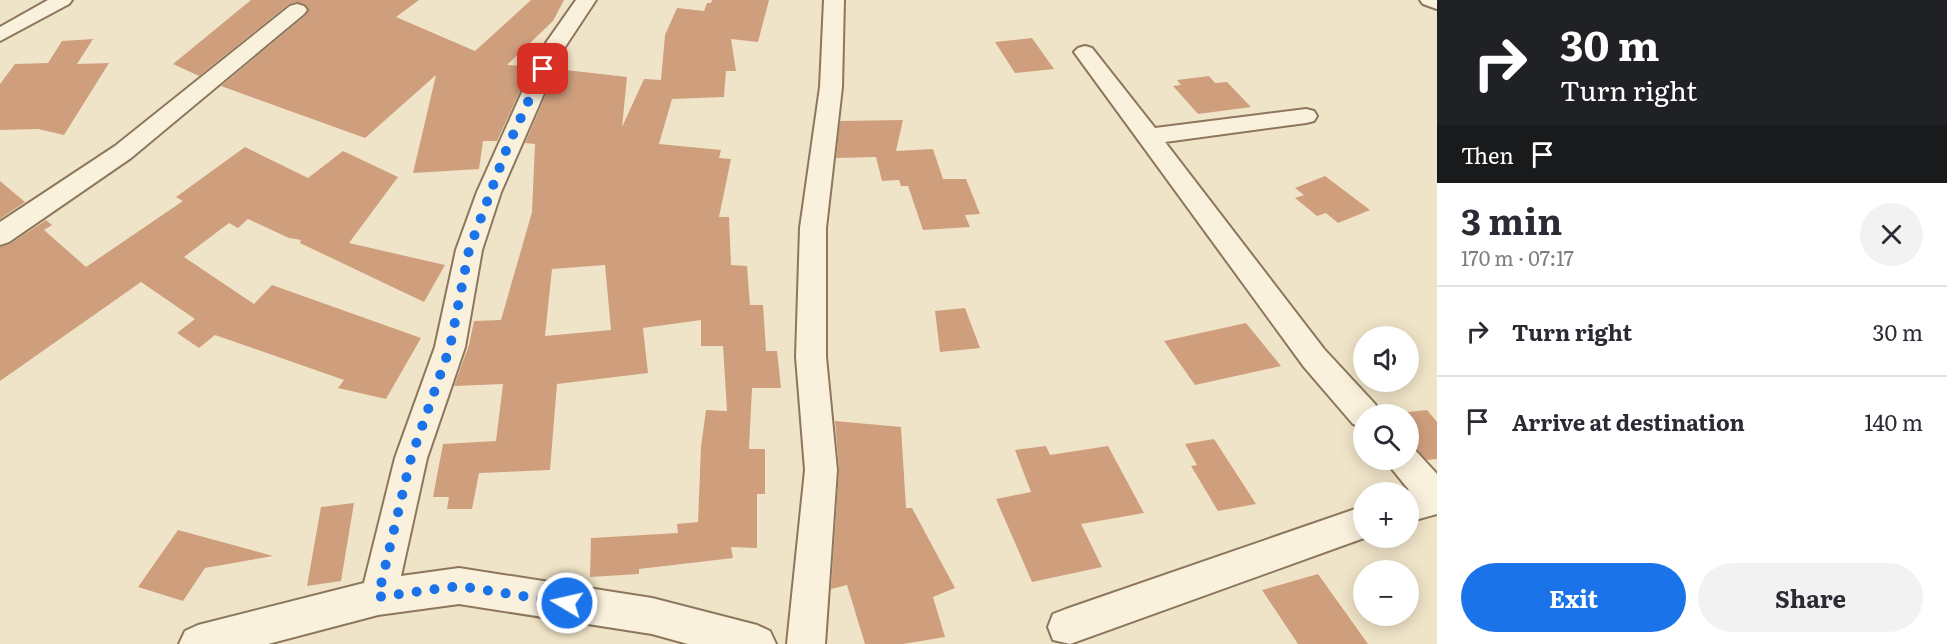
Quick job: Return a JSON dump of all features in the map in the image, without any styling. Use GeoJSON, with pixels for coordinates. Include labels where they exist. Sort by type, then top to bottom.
{"type":"FeatureCollection","features":[{"type":"Feature","properties":{"kind":"street"},"geometry":{"type":"LineString","coordinates":[[0,35],[62,0]]}},
{"type":"Feature","properties":{"kind":"street"},"geometry":{"type":"LineString","coordinates":[[378,597],[411,458],[450,347],[469,250],[489,192],[552,50],[586,0]]}},
{"type":"Feature","properties":{"kind":"street"},"geometry":{"type":"LineString","coordinates":[[806,644],[821,470],[811,357],[813,228],[831,87],[834,0]]}},
{"type":"Feature","properties":{"kind":"street"},"geometry":{"type":"LineString","coordinates":[[1430,0],[1437,3]]}},
{"type":"Feature","properties":{"kind":"street"},"geometry":{"type":"LineString","coordinates":[[0,235],[123,152],[297,10]]}},
{"type":"Feature","properties":{"kind":"street"},"geometry":{"type":"LineString","coordinates":[[1085,52],[1314,358],[1355,404]]}},
{"type":"Feature","properties":{"kind":"street"},"geometry":{"type":"LineString","coordinates":[[1148,137],[1306,116]]}},
{"type":"Feature","properties":{"kind":"street"},"geometry":{"type":"LineString","coordinates":[[1409,470],[1427,500]]}},
{"type":"Feature","properties":{"kind":"street"},"geometry":{"type":"LineString","coordinates":[[1066,627],[1353,526]]}},
{"type":"Feature","properties":{"kind":"street"},"geometry":{"type":"LineString","coordinates":[[198,644],[378,597],[459,586],[652,616],[757,644]]}},
{"type":"Feature","properties":{"kind":"building"},"geometry":{"type":"Polygon","coordinates":[[[251,0],[419,0],[396,17],[475,51],[531,0],[564,0],[553,21],[507,65],[531,67],[497,141],[483,141],[479,169],[413,173],[436,75],[365,138],[221,86],[305,16],[309,10],[305,4],[296,2],[289,4],[199,76],[173,64],[251,0]]]}},
{"type":"Feature","properties":{"kind":"building"},"geometry":{"type":"Polygon","coordinates":[[[712,0],[769,0],[758,42],[731,39],[736,71],[726,71],[724,97],[672,99],[659,144],[721,150],[719,158],[731,159],[719,217],[729,217],[731,265],[747,266],[750,305],[763,305],[766,351],[777,351],[781,388],[752,388],[749,449],[765,449],[765,494],[757,494],[757,548],[731,547],[733,558],[639,569],[639,574],[590,577],[591,538],[678,533],[677,524],[698,522],[701,447],[706,410],[727,411],[723,346],[701,346],[701,320],[643,328],[648,373],[557,384],[550,470],[479,473],[472,509],[447,509],[449,497],[433,497],[443,444],[496,441],[503,384],[454,386],[469,345],[474,321],[501,320],[532,212],[535,144],[525,143],[557,69],[627,77],[622,127],[644,79],[661,80],[665,35],[677,8],[704,11],[707,3],[711,3],[712,0]],[[605,265],[552,269],[545,336],[611,330],[605,265]]]}},
{"type":"Feature","properties":{"kind":"building"},"geometry":{"type":"Polygon","coordinates":[[[1032,38],[1054,69],[1015,73],[995,42],[1032,38]]]}},
{"type":"Feature","properties":{"kind":"building"},"geometry":{"type":"Polygon","coordinates":[[[93,39],[77,64],[109,63],[64,135],[38,129],[0,130],[0,84],[15,64],[48,63],[62,41],[93,39]]]}},
{"type":"Feature","properties":{"kind":"building"},"geometry":{"type":"Polygon","coordinates":[[[1209,76],[1215,83],[1227,82],[1251,107],[1198,114],[1173,86],[1181,85],[1177,80],[1209,76]]]}},
{"type":"Feature","properties":{"kind":"building"},"geometry":{"type":"Polygon","coordinates":[[[903,120],[896,151],[933,149],[943,179],[966,179],[980,214],[965,215],[970,227],[923,230],[908,186],[901,186],[899,180],[882,181],[876,157],[836,158],[840,121],[903,120]]]}},
{"type":"Feature","properties":{"kind":"building"},"geometry":{"type":"Polygon","coordinates":[[[245,147],[308,178],[343,151],[398,177],[349,243],[445,265],[424,302],[300,243],[301,240],[289,238],[248,219],[238,228],[229,223],[184,257],[254,304],[272,285],[421,338],[386,399],[338,388],[344,380],[215,335],[199,348],[177,333],[195,319],[141,282],[0,381],[0,247],[10,244],[46,220],[52,225],[44,230],[86,267],[183,201],[176,197],[245,147]]]}},
{"type":"Feature","properties":{"kind":"building"},"geometry":{"type":"Polygon","coordinates":[[[1325,176],[1370,210],[1338,223],[1326,213],[1317,216],[1295,198],[1304,195],[1295,188],[1325,176]]]}},
{"type":"Feature","properties":{"kind":"building"},"geometry":{"type":"Polygon","coordinates":[[[0,181],[25,202],[0,219],[0,181]]]}},
{"type":"Feature","properties":{"kind":"building"},"geometry":{"type":"Polygon","coordinates":[[[965,308],[980,348],[940,352],[935,311],[965,308]]]}},
{"type":"Feature","properties":{"kind":"building"},"geometry":{"type":"Polygon","coordinates":[[[1246,323],[1281,366],[1195,385],[1164,341],[1246,323]]]}},
{"type":"Feature","properties":{"kind":"building"},"geometry":{"type":"Polygon","coordinates":[[[1427,410],[1437,422],[1437,459],[1427,460],[1419,453],[1419,411],[1427,410]]]}},
{"type":"Feature","properties":{"kind":"building"},"geometry":{"type":"Polygon","coordinates":[[[835,421],[901,427],[906,508],[912,508],[955,588],[933,597],[945,637],[903,644],[865,644],[847,585],[831,589],[839,470],[835,421]]]}},
{"type":"Feature","properties":{"kind":"building"},"geometry":{"type":"Polygon","coordinates":[[[1214,439],[1256,504],[1218,511],[1191,466],[1197,465],[1185,444],[1214,439]]]}},
{"type":"Feature","properties":{"kind":"building"},"geometry":{"type":"Polygon","coordinates":[[[1046,446],[1050,455],[1108,446],[1144,513],[1081,524],[1102,567],[1032,582],[996,499],[1031,492],[1015,450],[1046,446]]]}},
{"type":"Feature","properties":{"kind":"building"},"geometry":{"type":"Polygon","coordinates":[[[354,503],[341,581],[307,586],[321,507],[354,503]]]}},
{"type":"Feature","properties":{"kind":"building"},"geometry":{"type":"Polygon","coordinates":[[[178,530],[273,556],[205,568],[183,601],[138,587],[178,530]]]}},
{"type":"Feature","properties":{"kind":"building"},"geometry":{"type":"Polygon","coordinates":[[[1318,574],[1368,644],[1298,644],[1262,590],[1318,574]]]}},
{"type":"Feature","properties":{"kind":"route"},"geometry":{"type":"LineString","coordinates":[[543,69],[489,192],[469,250],[450,347],[411,458],[378,597],[459,586],[567,603]]}}]}
